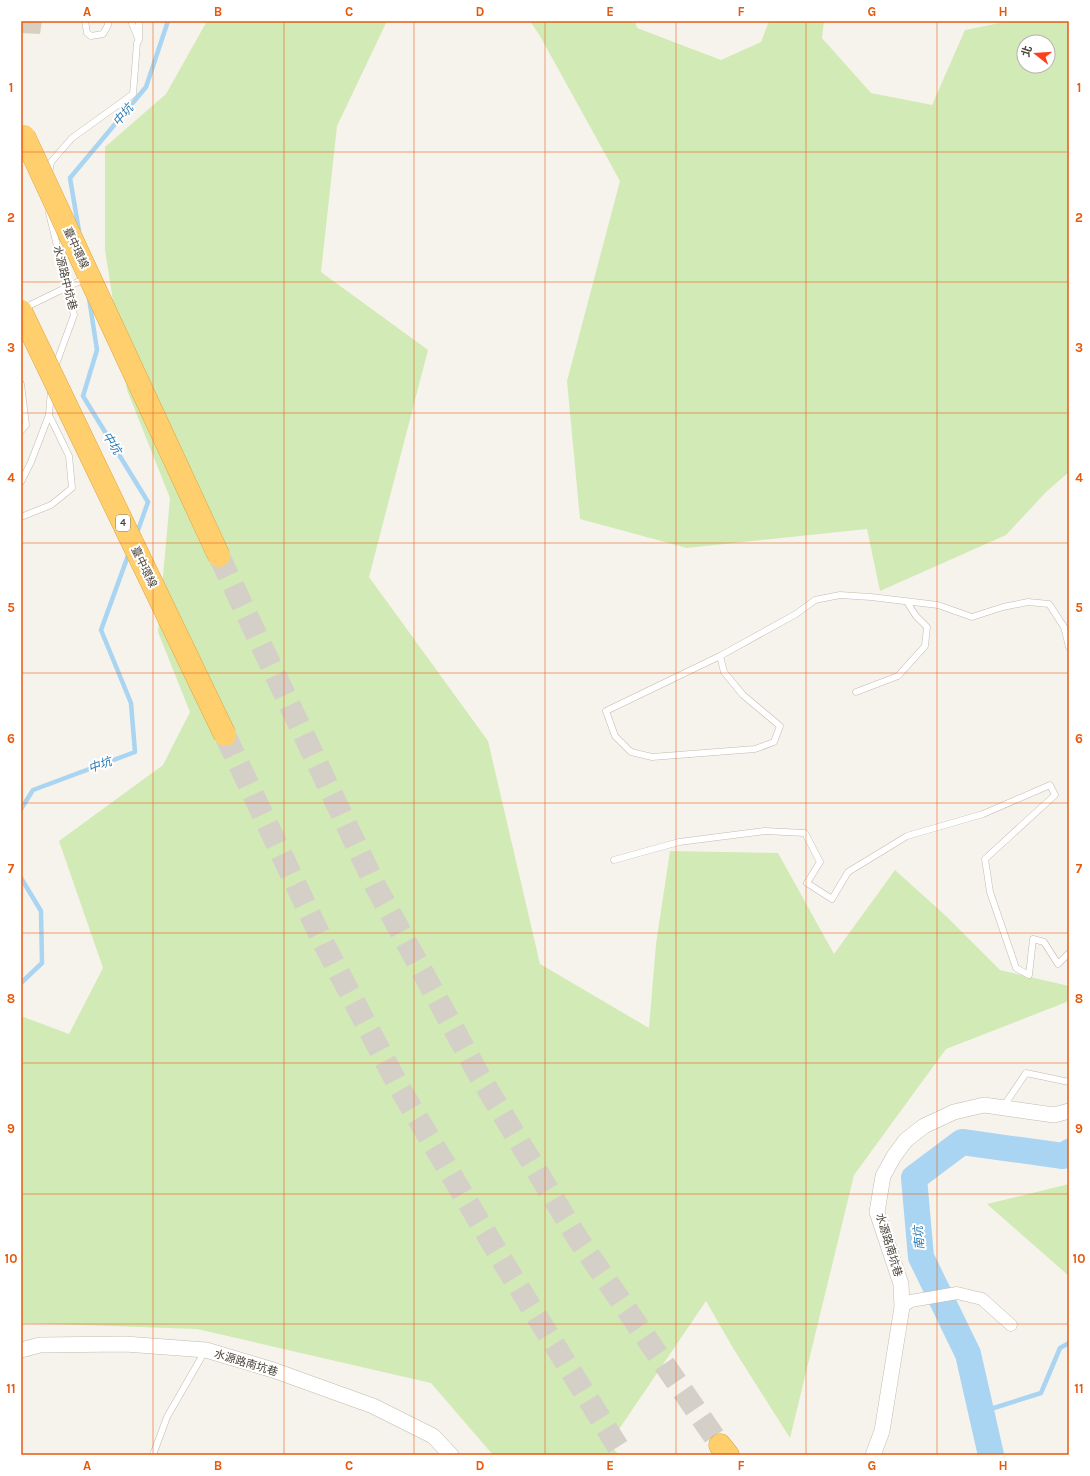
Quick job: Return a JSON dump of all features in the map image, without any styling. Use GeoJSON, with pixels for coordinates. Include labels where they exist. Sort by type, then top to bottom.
{"type":"FeatureCollection","features":[{"type":"Feature","properties":{"kind":"highway","name":"臺中環線"},"geometry":{"type":"LineString","coordinates":[[24,136],[219,556]]}},
{"type":"Feature","properties":{"kind":"highway","name":"臺中環線"},"geometry":{"type":"LineString","coordinates":[[21,311],[225,735]]}},
{"type":"Feature","properties":{"kind":"street","name":"水源路南坑巷"},"geometry":{"type":"LineString","coordinates":[[873,1455],[882,1431],[906,1304],[901,1284],[877,1212],[883,1176],[894,1156],[906,1140],[924,1126],[954,1112],[984,1105],[1002,1109],[1030,1111],[1054,1115],[1069,1111]]}},
{"type":"Feature","properties":{"kind":"street"},"geometry":{"type":"LineString","coordinates":[[906,1304],[957,1293],[982,1299],[1011,1325]]}},
{"type":"Feature","properties":{"kind":"street","name":"水源路南坑巷"},"geometry":{"type":"LineString","coordinates":[[21,1350],[40,1345],[125,1344],[206,1350],[273,1370],[373,1406],[433,1436],[451,1455]]}},
{"type":"Feature","properties":{"kind":"lane"},"geometry":{"type":"LineString","coordinates":[[85,21],[87,33],[91,36],[103,34],[108,25],[108,21]]}},
{"type":"Feature","properties":{"kind":"lane"},"geometry":{"type":"LineString","coordinates":[[131,21],[139,40]]}},
{"type":"Feature","properties":{"kind":"lane"},"geometry":{"type":"LineString","coordinates":[[46,202],[51,162],[72,138],[133,94],[136,43],[139,40],[140,21]]}},
{"type":"Feature","properties":{"kind":"lane","name":"水源路中坑巷"},"geometry":{"type":"LineString","coordinates":[[21,482],[31,462],[49,415],[53,371],[74,315],[48,210]]}},
{"type":"Feature","properties":{"kind":"lane"},"geometry":{"type":"LineString","coordinates":[[21,311],[89,276]]}},
{"type":"Feature","properties":{"kind":"lane"},"geometry":{"type":"LineString","coordinates":[[21,384],[26,425],[21,431]]}},
{"type":"Feature","properties":{"kind":"lane"},"geometry":{"type":"LineString","coordinates":[[21,518],[51,505],[72,488],[69,456],[49,415]]}},
{"type":"Feature","properties":{"kind":"lane"},"geometry":{"type":"LineString","coordinates":[[720,656],[724,672],[743,695],[780,726],[774,742],[755,749],[652,757],[631,752],[615,736],[606,711],[720,656],[796,614],[815,600],[840,595],[938,605],[972,617],[1003,607],[1028,602],[1049,604],[1064,627],[1069,647]]}},
{"type":"Feature","properties":{"kind":"lane"},"geometry":{"type":"LineString","coordinates":[[856,692],[898,676],[925,646],[927,628],[916,616],[907,602]]}},
{"type":"Feature","properties":{"kind":"lane"},"geometry":{"type":"LineString","coordinates":[[614,860],[679,842],[766,831],[805,833],[820,862],[807,883],[832,899],[848,872],[907,836],[983,814],[1050,785],[1055,795],[985,859],[990,892],[1016,968],[1029,975],[1033,939],[1044,942],[1058,964],[1069,953]]}},
{"type":"Feature","properties":{"kind":"lane"},"geometry":{"type":"LineString","coordinates":[[1002,1109],[1026,1073],[1069,1082]]}},
{"type":"Feature","properties":{"kind":"lane"},"geometry":{"type":"LineString","coordinates":[[152,1455],[167,1417],[206,1350]]}},
{"type":"Feature","properties":{"kind":"green space"},"geometry":{"type":"Polygon","coordinates":[[[207,21],[387,21],[337,126],[321,272],[428,350],[369,577],[488,741],[540,964],[649,1028],[656,944],[670,851],[778,853],[834,954],[895,870],[946,916],[1000,970],[1069,986],[1069,1001],[946,1049],[854,1175],[790,1438],[733,1348],[706,1301],[609,1444],[619,1455],[493,1455],[431,1383],[197,1329],[21,1323],[21,1016],[69,1034],[103,968],[59,841],[163,765],[190,712],[158,632],[170,498],[127,390],[105,250],[105,147],[166,94],[207,21]]]}},
{"type":"Feature","properties":{"kind":"green space"},"geometry":{"type":"Polygon","coordinates":[[[530,21],[635,21],[637,28],[721,60],[761,42],[769,21],[824,21],[822,38],[871,93],[932,105],[965,30],[1009,21],[1069,21],[1069,472],[1046,492],[1006,535],[880,591],[867,529],[687,548],[580,519],[567,381],[620,181],[540,36],[530,21]]]}},
{"type":"Feature","properties":{"kind":"green space"},"geometry":{"type":"Polygon","coordinates":[[[1069,1184],[1069,1276],[987,1204],[1069,1184]]]}},
{"type":"Feature","properties":{"kind":"building"},"geometry":{"type":"Polygon","coordinates":[[[21,21],[42,21],[40,34],[21,33],[21,21]]]}},
{"type":"Feature","properties":{"kind":"waterway","name":"中坑"},"geometry":{"type":"LineString","coordinates":[[79,231],[70,178],[146,87],[168,21]]}},
{"type":"Feature","properties":{"kind":"waterway","name":"中坑"},"geometry":{"type":"LineString","coordinates":[[89,298],[97,350],[83,396],[148,502],[137,533]]}},
{"type":"Feature","properties":{"kind":"waterway","name":"中坑"},"geometry":{"type":"LineString","coordinates":[[21,809],[33,790],[135,752],[131,703],[101,630],[129,553]]}},
{"type":"Feature","properties":{"kind":"waterway","name":"中坑"},"geometry":{"type":"LineString","coordinates":[[21,878],[41,911],[42,963],[21,983]]}},
{"type":"Feature","properties":{"kind":"waterway","name":"南坑"},"geometry":{"type":"LineString","coordinates":[[991,1455],[968,1354],[921,1257],[914,1178],[962,1142],[1063,1156],[1069,1152]]}},
{"type":"Feature","properties":{"kind":"waterway"},"geometry":{"type":"LineString","coordinates":[[981,1412],[1041,1393],[1060,1348],[1069,1343]]}},
{"type":"Feature","properties":{"kind":"tunnel"},"geometry":{"type":"LineString","coordinates":[[219,556],[376,887],[479,1075],[578,1239],[720,1445]]}},
{"type":"Feature","properties":{"kind":"tunnel"},"geometry":{"type":"LineString","coordinates":[[225,735],[324,944],[399,1087],[508,1270],[623,1455]]}}]}
